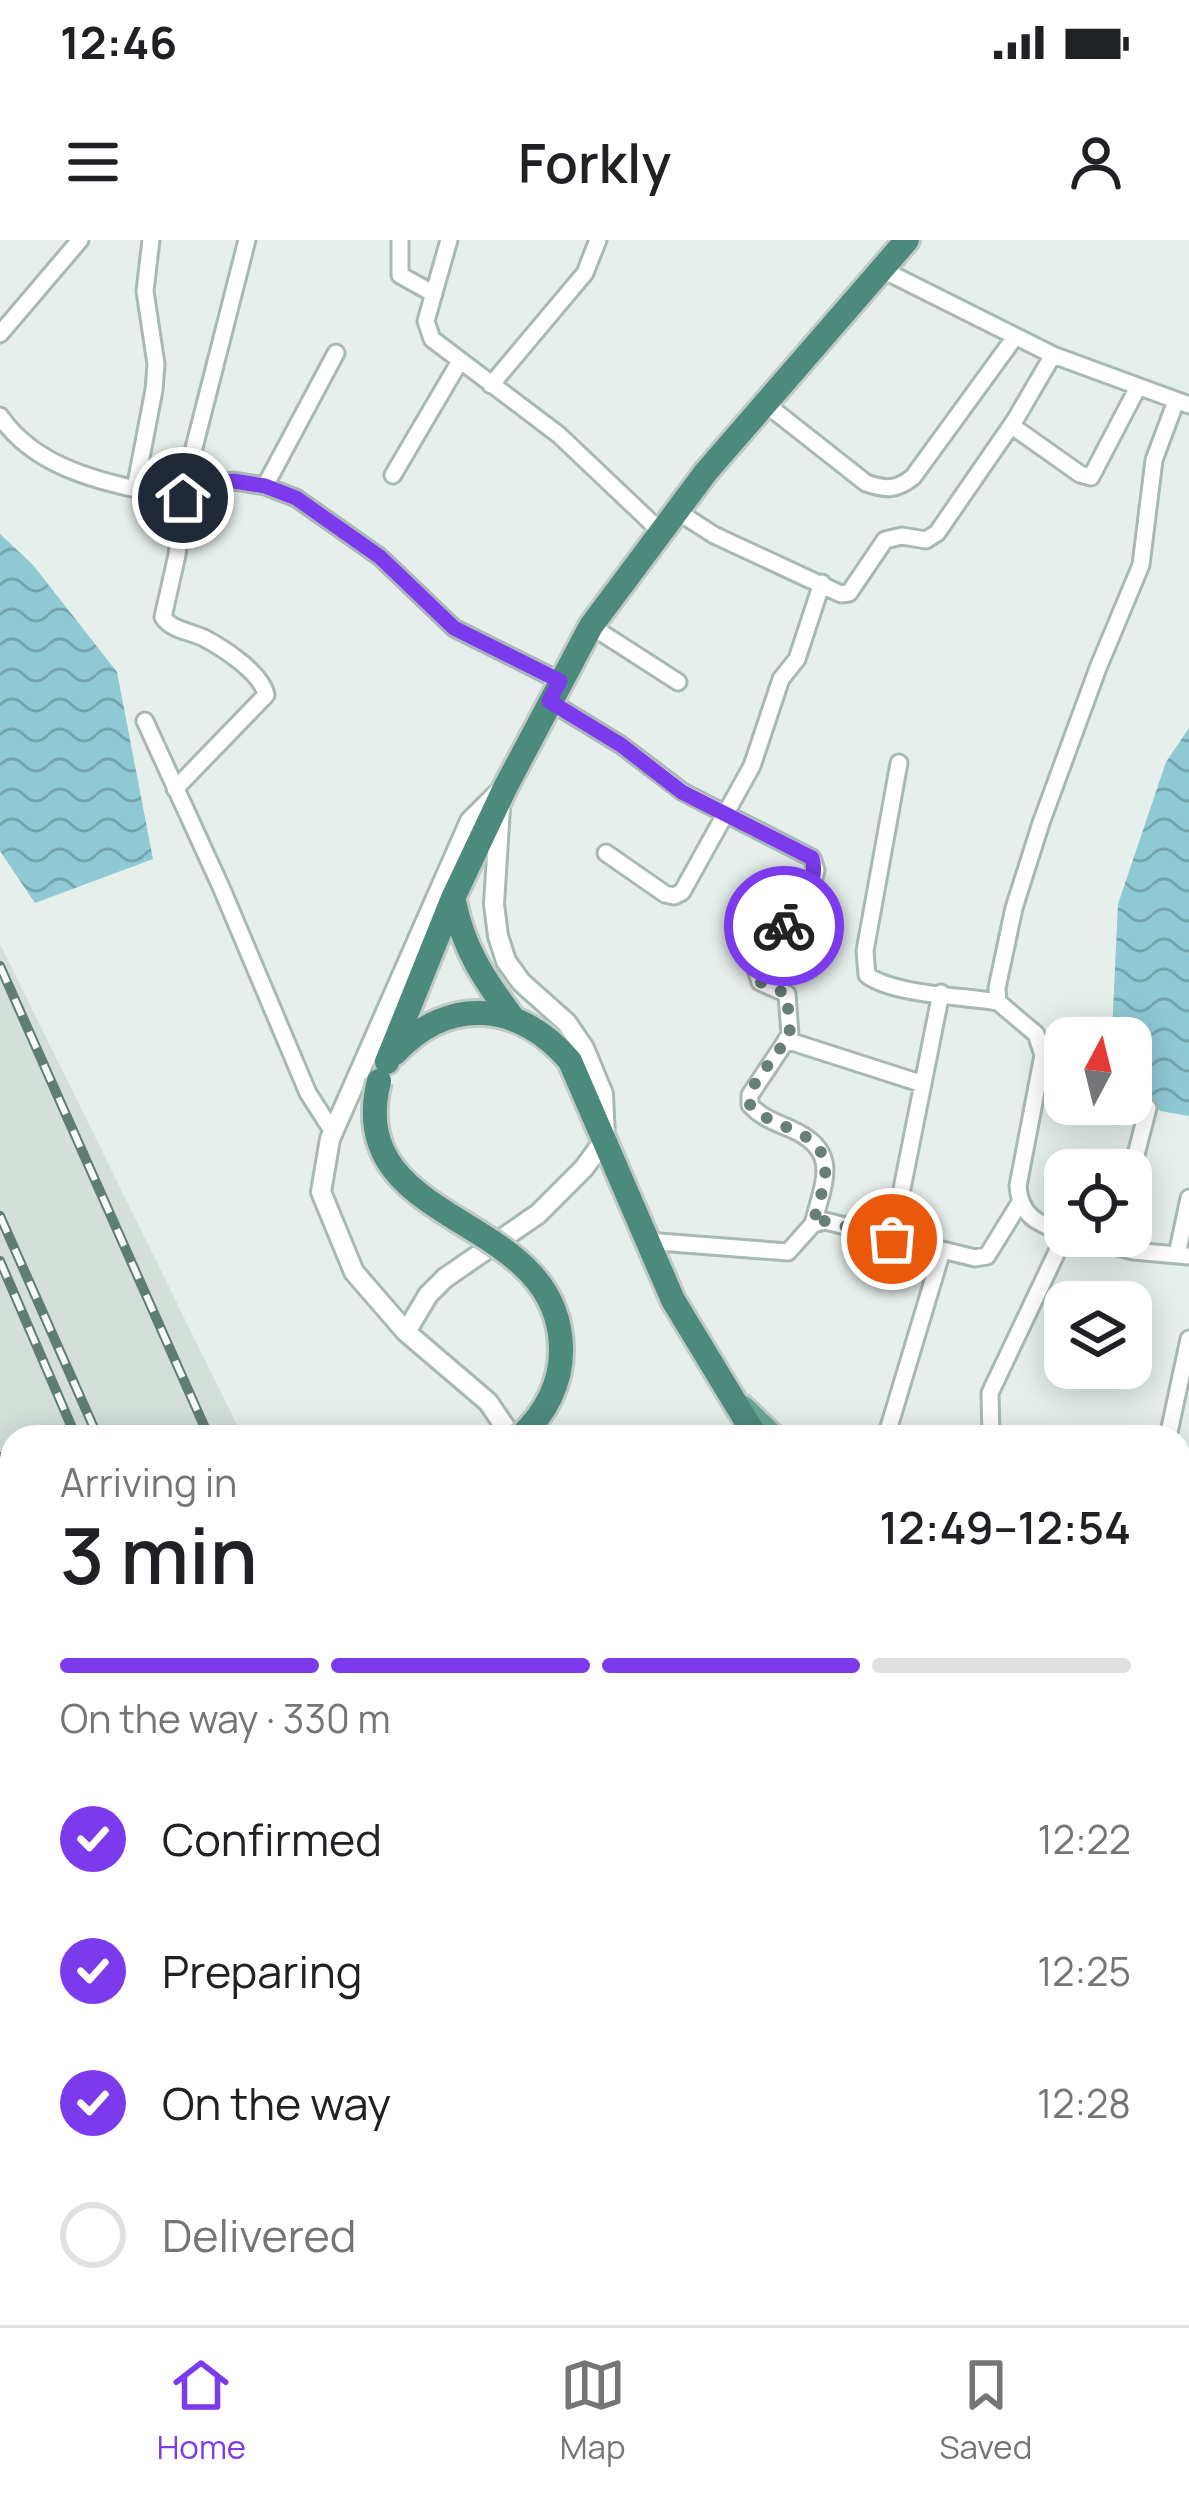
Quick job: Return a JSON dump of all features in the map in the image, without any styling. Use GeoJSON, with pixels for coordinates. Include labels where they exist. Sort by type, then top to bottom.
{"type":"FeatureCollection","features":[{"type":"Feature","properties":{"kind":"highway"},"geometry":{"type":"LineString","coordinates":[[529,1425],[543,1412],[562,1362],[556,1310],[531,1270],[424,1199],[386,1160],[374,1117],[383,1071],[503,792],[590,626],[667,520],[907,240]]}},
{"type":"Feature","properties":{"kind":"highway"},"geometry":{"type":"LineString","coordinates":[[454,898],[468,952],[512,1017]]}},
{"type":"Feature","properties":{"kind":"highway"},"geometry":{"type":"LineString","coordinates":[[383,1071],[411,1037],[448,1018],[485,1012],[512,1017],[542,1032],[570,1061],[691,1333],[748,1425]]}},
{"type":"Feature","properties":{"kind":"main road"},"geometry":{"type":"LineString","coordinates":[[728,1394],[760,1425]]}},
{"type":"Feature","properties":{"kind":"street"},"geometry":{"type":"LineString","coordinates":[[0,334],[80,240]]}},
{"type":"Feature","properties":{"kind":"street"},"geometry":{"type":"LineString","coordinates":[[135,488],[156,364],[145,291],[151,240]]}},
{"type":"Feature","properties":{"kind":"street"},"geometry":{"type":"LineString","coordinates":[[175,789],[263,700],[266,688],[206,639],[164,623],[183,492],[248,240]]}},
{"type":"Feature","properties":{"kind":"street"},"geometry":{"type":"LineString","coordinates":[[400,240],[400,274],[434,294]]}},
{"type":"Feature","properties":{"kind":"street"},"geometry":{"type":"LineString","coordinates":[[448,240],[427,331],[460,362],[667,520],[714,535],[841,594],[849,592],[885,540],[902,536],[926,540],[937,533],[1012,426],[1053,355]]}},
{"type":"Feature","properties":{"kind":"street"},"geometry":{"type":"LineString","coordinates":[[490,385],[585,273],[598,240]]}},
{"type":"Feature","properties":{"kind":"street"},"geometry":{"type":"LineString","coordinates":[[883,270],[1053,355],[1182,403],[1154,460],[1141,565],[1041,823],[1015,908],[998,1002]]}},
{"type":"Feature","properties":{"kind":"street"},"geometry":{"type":"LineString","coordinates":[[767,405],[866,483],[883,489],[901,487],[1016,337]]}},
{"type":"Feature","properties":{"kind":"street"},"geometry":{"type":"LineString","coordinates":[[265,486],[336,353]]}},
{"type":"Feature","properties":{"kind":"street"},"geometry":{"type":"LineString","coordinates":[[393,475],[460,362]]}},
{"type":"Feature","properties":{"kind":"street"},"geometry":{"type":"LineString","coordinates":[[1012,426],[1091,477],[1138,387]]}},
{"type":"Feature","properties":{"kind":"street"},"geometry":{"type":"LineString","coordinates":[[0,416],[34,451],[76,471],[135,488],[183,492],[234,481],[296,498],[351,533],[454,628],[554,691],[682,792],[812,858],[813,882],[757,973],[760,982],[787,994],[791,1027],[755,1083],[750,1105],[760,1115],[817,1143],[826,1159],[813,1224],[788,1252],[776,1254],[646,1240]]}},
{"type":"Feature","properties":{"kind":"street"},"geometry":{"type":"LineString","coordinates":[[606,853],[674,896],[682,892],[763,740],[781,679],[797,659],[822,584]]}},
{"type":"Feature","properties":{"kind":"street"},"geometry":{"type":"LineString","coordinates":[[590,626],[678,682]]}},
{"type":"Feature","properties":{"kind":"street"},"geometry":{"type":"LineString","coordinates":[[145,721],[308,1093],[333,1132]]}},
{"type":"Feature","properties":{"kind":"street"},"geometry":{"type":"LineString","coordinates":[[813,1224],[825,1221],[976,1258],[987,1256],[1019,1204],[1018,1186],[1043,1054],[1036,1034],[998,1002],[876,981],[864,965],[899,764]]}},
{"type":"Feature","properties":{"kind":"street"},"geometry":{"type":"LineString","coordinates":[[503,792],[470,821],[333,1132],[321,1192],[354,1272],[406,1332],[488,1402],[506,1425]]}},
{"type":"Feature","properties":{"kind":"street"},"geometry":{"type":"LineString","coordinates":[[406,1332],[436,1287],[538,1214],[584,1168],[605,1139],[603,1094],[584,1048],[567,1023],[521,982],[506,962],[498,936],[494,904],[503,792]]}},
{"type":"Feature","properties":{"kind":"street"},"geometry":{"type":"LineString","coordinates":[[892,1239],[941,993]]}},
{"type":"Feature","properties":{"kind":"street"},"geometry":{"type":"LineString","coordinates":[[786,1040],[923,1084]]}},
{"type":"Feature","properties":{"kind":"street"},"geometry":{"type":"LineString","coordinates":[[1152,1249],[1183,1255],[1189,1198]]}},
{"type":"Feature","properties":{"kind":"street"},"geometry":{"type":"LineString","coordinates":[[1019,1204],[1030,1218],[1044,1224]]}},
{"type":"Feature","properties":{"kind":"street"},"geometry":{"type":"LineString","coordinates":[[890,1425],[942,1252]]}},
{"type":"Feature","properties":{"kind":"street"},"geometry":{"type":"LineString","coordinates":[[991,1425],[990,1393],[1054,1257]]}},
{"type":"Feature","properties":{"kind":"street"},"geometry":{"type":"LineString","coordinates":[[1171,1425],[1189,1339]]}},
{"type":"Feature","properties":{"kind":"shaded area"},"geometry":{"type":"Polygon","coordinates":[[[0,944],[237,1425],[0,1425],[0,944]]]}},
{"type":"Feature","properties":{"kind":"water"},"geometry":{"type":"Polygon","coordinates":[[[0,534],[33,565],[117,672],[153,859],[35,903],[0,851],[0,534]]]}},
{"type":"Feature","properties":{"kind":"water"},"geometry":{"type":"Polygon","coordinates":[[[1189,728],[1189,1116],[1160,1111],[1152,1104],[1152,1017],[1113,1017],[1118,904],[1166,762],[1189,728]]]}},
{"type":"Feature","properties":{"kind":"railway"},"geometry":{"type":"LineString","coordinates":[[0,966],[204,1425]]}},
{"type":"Feature","properties":{"kind":"railway"},"geometry":{"type":"LineString","coordinates":[[0,1216],[93,1425]]}},
{"type":"Feature","properties":{"kind":"railway"},"geometry":{"type":"LineString","coordinates":[[0,1261],[71,1425]]}},
{"type":"Feature","properties":{"kind":"way so far"},"geometry":{"type":"LineString","coordinates":[[784,926],[759,964],[757,978],[787,994],[790,1035],[755,1083],[750,1105],[760,1115],[817,1143],[826,1159],[813,1224],[825,1221],[892,1239]]}},
{"type":"Feature","properties":{"kind":"route"},"geometry":{"type":"LineString","coordinates":[[183,498],[184,487],[234,481],[296,498],[351,533],[454,628],[560,681],[549,701],[621,745],[682,792],[812,858],[813,882],[784,926]]}}]}
